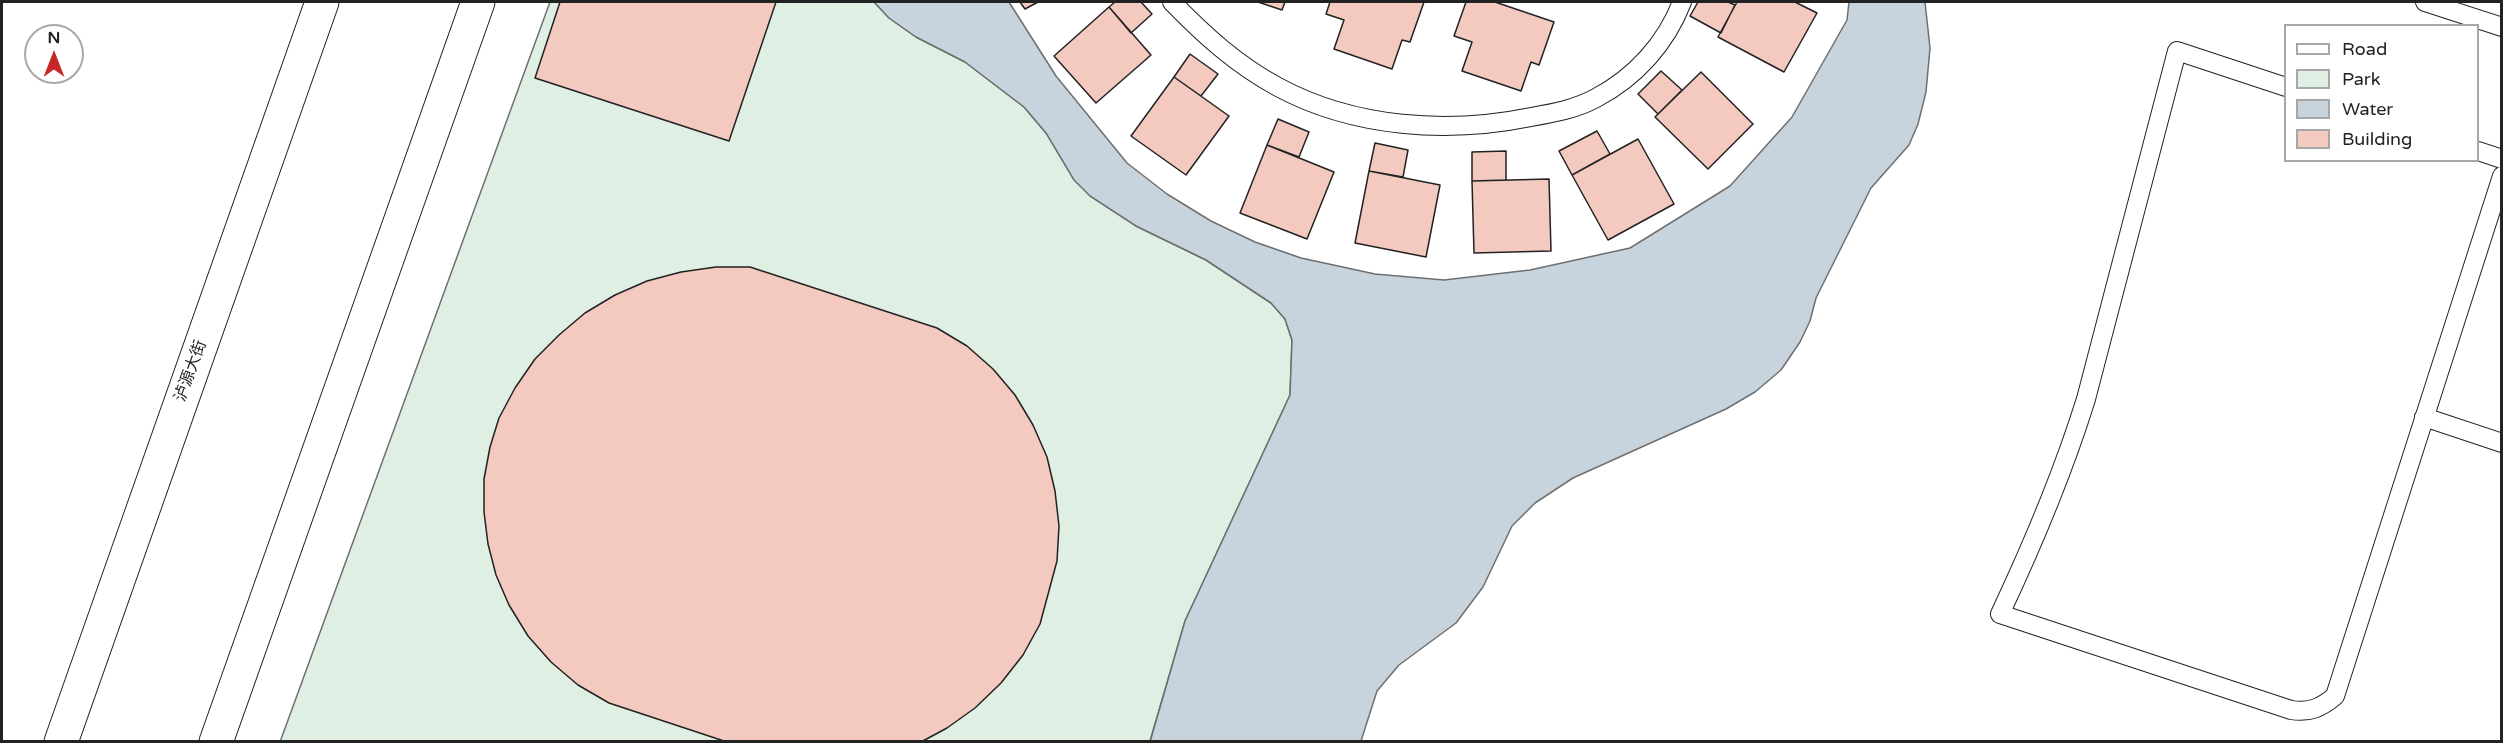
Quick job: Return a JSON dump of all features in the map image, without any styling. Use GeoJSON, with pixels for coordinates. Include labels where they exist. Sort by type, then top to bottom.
{"type":"FeatureCollection","features":[{"type":"Feature","properties":{"kind":"main road","name":"泸源大街"},"geometry":{"type":"LineString","coordinates":[[61,741],[322,2]]}},
{"type":"Feature","properties":{"kind":"main road"},"geometry":{"type":"LineString","coordinates":[[216,741],[478,2]]}},
{"type":"Feature","properties":{"kind":"lane"},"geometry":{"type":"LineString","coordinates":[[1172,2],[1200,32],[1225,53],[1279,87],[1317,104],[1356,115],[1397,124],[1445,127],[1493,125],[1569,110],[1596,98],[1621,83],[1642,64],[1660,44],[1683,2]]}},
{"type":"Feature","properties":{"kind":"lane"},"geometry":{"type":"LineString","coordinates":[[2425,2],[2502,27]]}},
{"type":"Feature","properties":{"kind":"lane"},"geometry":{"type":"LineString","coordinates":[[2284,86],[2177,51],[2086,399],[2068,456],[2024,563],[2000,614],[2291,710],[2302,712],[2318,708],[2334,696],[2502,176]]}},
{"type":"Feature","properties":{"kind":"lane"},"geometry":{"type":"LineString","coordinates":[[2479,151],[2502,159]]}},
{"type":"Feature","properties":{"kind":"lane"},"geometry":{"type":"LineString","coordinates":[[2424,417],[2502,443]]}},
{"type":"Feature","properties":{"kind":"green space"},"geometry":{"type":"Polygon","coordinates":[[[550,2],[874,2],[889,18],[916,37],[965,62],[1024,107],[1136,226],[1206,260],[1271,303],[1285,319],[1292,340],[1290,395],[1185,621],[1150,741],[280,742],[550,2]]]}},
{"type":"Feature","properties":{"kind":"water"},"geometry":{"type":"Polygon","coordinates":[[[874,2],[1009,2],[1056,76],[1127,163],[1167,194],[1211,221],[1255,242],[1301,258],[1375,274],[1444,280],[1530,270],[1630,248],[1730,186],[1792,117],[1847,20],[1849,2],[1925,2],[1930,48],[1926,92],[1918,124],[1909,145],[1871,188],[1816,298],[1810,321],[1800,342],[1781,370],[1755,392],[1726,409],[1573,478],[1535,503],[1512,526],[1483,587],[1456,623],[1399,665],[1377,691],[1361,741],[1150,742],[1185,621],[1290,395],[1292,340],[1285,319],[1271,303],[1206,260],[1136,226],[1090,196],[1074,180],[1046,133],[1024,107],[965,62],[916,37],[889,18],[874,2]]]}},
{"type":"Feature","properties":{"kind":"building"},"geometry":{"type":"Polygon","coordinates":[[[560,2],[776,2],[729,141],[535,78],[560,2]]]}},
{"type":"Feature","properties":{"kind":"building"},"geometry":{"type":"Polygon","coordinates":[[[1020,2],[1038,2],[1025,9],[1020,2]]]}},
{"type":"Feature","properties":{"kind":"building"},"geometry":{"type":"Polygon","coordinates":[[[1115,2],[1141,2],[1152,14],[1131,33],[1109,7],[1115,2]]]}},
{"type":"Feature","properties":{"kind":"building"},"geometry":{"type":"Polygon","coordinates":[[[1258,2],[1285,2],[1282,10],[1258,2]]]}},
{"type":"Feature","properties":{"kind":"building"},"geometry":{"type":"Polygon","coordinates":[[[1330,2],[1424,2],[1410,42],[1402,40],[1392,69],[1334,49],[1344,20],[1326,14],[1330,2]]]}},
{"type":"Feature","properties":{"kind":"building"},"geometry":{"type":"Polygon","coordinates":[[[1466,2],[1495,2],[1554,22],[1539,65],[1531,62],[1521,91],[1462,71],[1472,42],[1454,36],[1466,2]]]}},
{"type":"Feature","properties":{"kind":"building"},"geometry":{"type":"Polygon","coordinates":[[[1698,2],[1728,2],[1735,5],[1721,33],[1690,16],[1698,2]]]}},
{"type":"Feature","properties":{"kind":"building"},"geometry":{"type":"Polygon","coordinates":[[[1737,2],[1795,2],[1817,13],[1784,72],[1718,37],[1737,2]]]}},
{"type":"Feature","properties":{"kind":"building"},"geometry":{"type":"Polygon","coordinates":[[[1109,7],[1151,55],[1096,103],[1054,56],[1109,7]]]}},
{"type":"Feature","properties":{"kind":"building"},"geometry":{"type":"Polygon","coordinates":[[[1190,54],[1218,74],[1201,96],[1174,77],[1190,54]]]}},
{"type":"Feature","properties":{"kind":"building"},"geometry":{"type":"Polygon","coordinates":[[[1661,71],[1682,90],[1658,114],[1638,94],[1661,71]]]}},
{"type":"Feature","properties":{"kind":"building"},"geometry":{"type":"Polygon","coordinates":[[[1701,72],[1753,124],[1708,169],[1655,117],[1701,72]]]}},
{"type":"Feature","properties":{"kind":"building"},"geometry":{"type":"Polygon","coordinates":[[[1174,77],[1229,116],[1186,175],[1131,136],[1174,77]]]}},
{"type":"Feature","properties":{"kind":"building"},"geometry":{"type":"Polygon","coordinates":[[[1278,119],[1309,132],[1299,157],[1267,145],[1278,119]]]}},
{"type":"Feature","properties":{"kind":"building"},"geometry":{"type":"Polygon","coordinates":[[[1597,131],[1610,154],[1572,175],[1559,151],[1597,131]]]}},
{"type":"Feature","properties":{"kind":"building"},"geometry":{"type":"Polygon","coordinates":[[[1638,139],[1674,204],[1608,240],[1572,175],[1638,139]]]}},
{"type":"Feature","properties":{"kind":"building"},"geometry":{"type":"Polygon","coordinates":[[[1375,143],[1408,150],[1403,177],[1369,171],[1375,143]]]}},
{"type":"Feature","properties":{"kind":"building"},"geometry":{"type":"Polygon","coordinates":[[[1267,145],[1334,172],[1307,239],[1240,213],[1267,145]]]}},
{"type":"Feature","properties":{"kind":"building"},"geometry":{"type":"Polygon","coordinates":[[[1506,151],[1506,180],[1472,181],[1472,152],[1506,151]]]}},
{"type":"Feature","properties":{"kind":"building"},"geometry":{"type":"Polygon","coordinates":[[[1369,171],[1440,185],[1426,257],[1355,243],[1369,171]]]}},
{"type":"Feature","properties":{"kind":"building"},"geometry":{"type":"Polygon","coordinates":[[[1549,179],[1551,251],[1474,253],[1472,181],[1549,179]]]}},
{"type":"Feature","properties":{"kind":"building"},"geometry":{"type":"Polygon","coordinates":[[[716,267],[750,267],[937,328],[967,346],[993,369],[1015,395],[1033,425],[1047,457],[1055,491],[1059,526],[1057,561],[1040,624],[1023,655],[1001,683],[975,708],[947,728],[921,742],[727,742],[609,703],[578,685],[551,662],[528,636],[509,605],[496,575],[488,544],[484,512],[484,479],[490,447],[499,418],[515,388],[535,359],[585,313],[615,295],[647,281],[681,272],[716,267]]]}}]}
